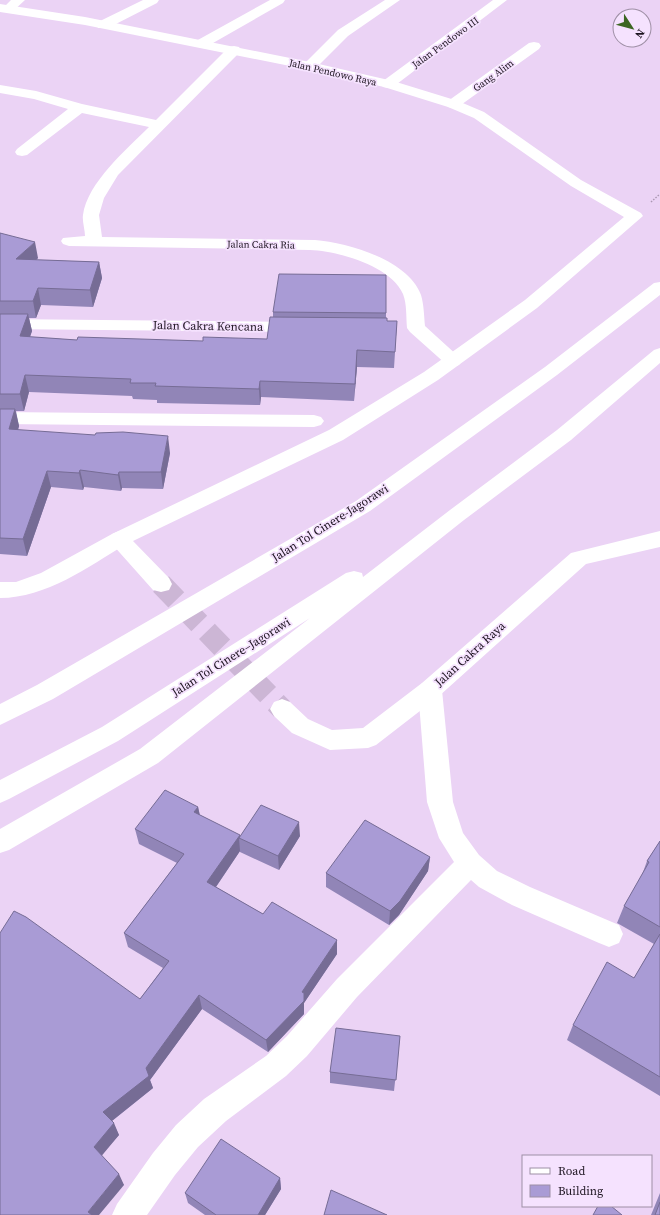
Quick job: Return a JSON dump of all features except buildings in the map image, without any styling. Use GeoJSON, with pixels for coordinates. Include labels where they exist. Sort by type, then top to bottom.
{"type":"FeatureCollection","features":[{"type":"Feature","properties":{"kind":"main road"},"geometry":{"type":"LineString","coordinates":[[103,25],[153,0]]}},
{"type":"Feature","properties":{"kind":"main road"},"geometry":{"type":"LineString","coordinates":[[202,44],[279,0]]}},
{"type":"Feature","properties":{"kind":"main road"},"geometry":{"type":"LineString","coordinates":[[310,66],[343,33],[394,0]]}},
{"type":"Feature","properties":{"kind":"main road","name":"Jalan Pendowo III"},"geometry":{"type":"LineString","coordinates":[[388,84],[501,0]]}},
{"type":"Feature","properties":{"kind":"main road","name":"Jalan Pendowo Raya"},"geometry":{"type":"LineString","coordinates":[[9,6],[310,66],[388,84],[453,104],[479,115],[576,183],[636,216],[531,304],[453,360]]}},
{"type":"Feature","properties":{"kind":"main road","name":"Gang Alim"},"geometry":{"type":"LineString","coordinates":[[453,104],[534,46]]}},
{"type":"Feature","properties":{"kind":"main road"},"geometry":{"type":"LineString","coordinates":[[94,241],[91,215],[96,198],[112,172],[234,50]]}},
{"type":"Feature","properties":{"kind":"main road"},"geometry":{"type":"LineString","coordinates":[[3,93],[36,95],[79,108],[160,125]]}},
{"type":"Feature","properties":{"kind":"main road"},"geometry":{"type":"LineString","coordinates":[[22,152],[79,108]]}},
{"type":"Feature","properties":{"kind":"main road","name":"Jalan Cakra Ria"},"geometry":{"type":"LineString","coordinates":[[69,241],[288,244],[324,246],[361,256],[385,266],[404,281],[412,295],[408,328],[453,360]]}},
{"type":"Feature","properties":{"kind":"main road","name":"Jalan Tol Cinere-Jagorawi"},"geometry":{"type":"LineString","coordinates":[[0,715],[52,688],[363,506],[551,371],[660,287]]}},
{"type":"Feature","properties":{"kind":"main road","name":"Jalan Cakra Kencana"},"geometry":{"type":"LineString","coordinates":[[0,324],[312,327]]}},
{"type":"Feature","properties":{"kind":"main road"},"geometry":{"type":"LineString","coordinates":[[0,842],[149,756],[457,515],[564,434],[660,354]]}},
{"type":"Feature","properties":{"kind":"main road"},"geometry":{"type":"LineString","coordinates":[[0,590],[16,590],[49,578],[119,539],[336,435],[431,376],[453,360]]}},
{"type":"Feature","properties":{"kind":"main road"},"geometry":{"type":"LineString","coordinates":[[0,418],[314,421]]}},
{"type":"Feature","properties":{"kind":"main road","name":"Jalan Tol Cinere–Jagorawi"},"geometry":{"type":"LineString","coordinates":[[0,792],[110,734],[457,515]]}},
{"type":"Feature","properties":{"kind":"main road"},"geometry":{"type":"LineString","coordinates":[[119,539],[161,584]]}},
{"type":"Feature","properties":{"kind":"main road","name":"Jalan Cakra Raya"},"geometry":{"type":"LineString","coordinates":[[282,709],[300,726],[330,740],[368,738],[430,690],[579,558],[660,540]]}},
{"type":"Feature","properties":{"kind":"main road"},"geometry":{"type":"LineString","coordinates":[[430,690],[440,802],[452,838],[479,871],[521,896],[609,934]]}},
{"type":"Feature","properties":{"kind":"main road"},"geometry":{"type":"LineString","coordinates":[[128,1215],[164,1164],[188,1136],[215,1110],[276,1066],[297,1046],[347,988],[479,871]]}},
{"type":"Feature","properties":{"kind":"tunnel"},"geometry":{"type":"LineString","coordinates":[[161,584],[282,709]]}}]}
